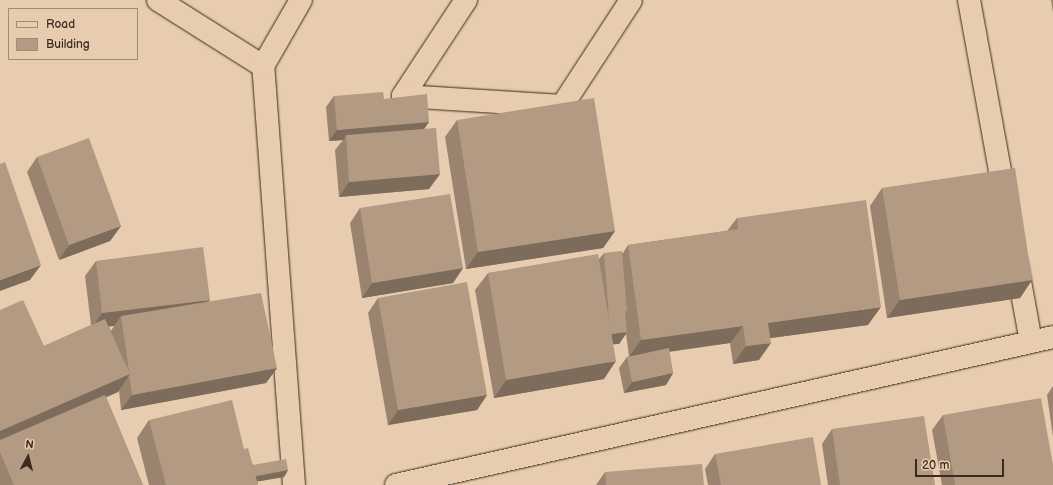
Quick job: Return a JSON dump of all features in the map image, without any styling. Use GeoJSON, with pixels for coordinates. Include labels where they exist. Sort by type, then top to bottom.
{"type":"FeatureCollection","features":[{"type":"Feature","properties":{"kind":"street"},"geometry":{"type":"LineString","coordinates":[[158,0],[263,66]]}},
{"type":"Feature","properties":{"kind":"street"},"geometry":{"type":"LineString","coordinates":[[294,485],[263,66],[301,0]]}},
{"type":"Feature","properties":{"kind":"street"},"geometry":{"type":"LineString","coordinates":[[466,0],[403,96],[562,106],[631,0]]}},
{"type":"Feature","properties":{"kind":"street"},"geometry":{"type":"LineString","coordinates":[[969,0],[1009,218]]}},
{"type":"Feature","properties":{"kind":"street"},"geometry":{"type":"LineString","coordinates":[[1014,249],[1031,342]]}},
{"type":"Feature","properties":{"kind":"street"},"geometry":{"type":"LineString","coordinates":[[396,485],[1053,337]]}},
{"type":"Feature","properties":{"kind":"building"},"geometry":{"type":"Polygon","coordinates":[[[383,92],[384,99],[427,94],[429,122],[337,130],[334,96],[383,92]]]}},
{"type":"Feature","properties":{"kind":"building"},"geometry":{"type":"Polygon","coordinates":[[[594,98],[615,231],[478,252],[457,120],[594,98]]]}},
{"type":"Feature","properties":{"kind":"building"},"geometry":{"type":"Polygon","coordinates":[[[436,128],[440,174],[349,182],[346,135],[436,128]]]}},
{"type":"Feature","properties":{"kind":"building"},"geometry":{"type":"Polygon","coordinates":[[[89,138],[121,226],[69,245],[37,157],[89,138]]]}},
{"type":"Feature","properties":{"kind":"building"},"geometry":{"type":"Polygon","coordinates":[[[5,162],[41,265],[0,280],[0,164],[5,162]]]}},
{"type":"Feature","properties":{"kind":"building"},"geometry":{"type":"Polygon","coordinates":[[[1015,168],[1032,280],[900,300],[882,188],[1015,168]]]}},
{"type":"Feature","properties":{"kind":"building"},"geometry":{"type":"Polygon","coordinates":[[[450,194],[463,268],[372,283],[360,208],[450,194]]]}},
{"type":"Feature","properties":{"kind":"building"},"geometry":{"type":"Polygon","coordinates":[[[866,200],[881,307],[768,323],[771,343],[746,346],[743,326],[641,340],[628,245],[738,229],[737,218],[866,200]]]}},
{"type":"Feature","properties":{"kind":"building"},"geometry":{"type":"Polygon","coordinates":[[[203,247],[210,300],[102,313],[96,261],[203,247]]]}},
{"type":"Feature","properties":{"kind":"building"},"geometry":{"type":"Polygon","coordinates":[[[622,251],[627,311],[625,311],[627,332],[611,334],[604,253],[622,251]]]}},
{"type":"Feature","properties":{"kind":"building"},"geometry":{"type":"Polygon","coordinates":[[[598,254],[616,361],[506,380],[488,273],[598,254]]]}},
{"type":"Feature","properties":{"kind":"building"},"geometry":{"type":"Polygon","coordinates":[[[467,282],[487,395],[398,410],[378,298],[467,282]]]}},
{"type":"Feature","properties":{"kind":"building"},"geometry":{"type":"Polygon","coordinates":[[[261,293],[277,368],[132,395],[121,316],[261,293]]]}},
{"type":"Feature","properties":{"kind":"building"},"geometry":{"type":"Polygon","coordinates":[[[23,300],[44,346],[105,319],[130,374],[0,431],[0,310],[23,300]]]}},
{"type":"Feature","properties":{"kind":"building"},"geometry":{"type":"Polygon","coordinates":[[[669,348],[673,373],[632,382],[627,357],[669,348]]]}},
{"type":"Feature","properties":{"kind":"building"},"geometry":{"type":"Polygon","coordinates":[[[105,395],[143,485],[14,485],[0,452],[0,440],[105,395]]]}},
{"type":"Feature","properties":{"kind":"building"},"geometry":{"type":"Polygon","coordinates":[[[1041,398],[1053,465],[1053,485],[955,485],[943,415],[1041,398]]]}},
{"type":"Feature","properties":{"kind":"building"},"geometry":{"type":"Polygon","coordinates":[[[232,400],[244,449],[248,448],[258,485],[166,485],[149,420],[232,400]]]}},
{"type":"Feature","properties":{"kind":"building"},"geometry":{"type":"Polygon","coordinates":[[[924,416],[935,485],[840,485],[832,429],[924,416]]]}},
{"type":"Feature","properties":{"kind":"building"},"geometry":{"type":"Polygon","coordinates":[[[813,437],[821,485],[721,485],[715,454],[813,437]]]}},
{"type":"Feature","properties":{"kind":"building"},"geometry":{"type":"Polygon","coordinates":[[[286,459],[288,470],[255,476],[253,465],[286,459]]]}},
{"type":"Feature","properties":{"kind":"building"},"geometry":{"type":"Polygon","coordinates":[[[702,464],[704,485],[606,485],[605,472],[702,464]]]}}]}
